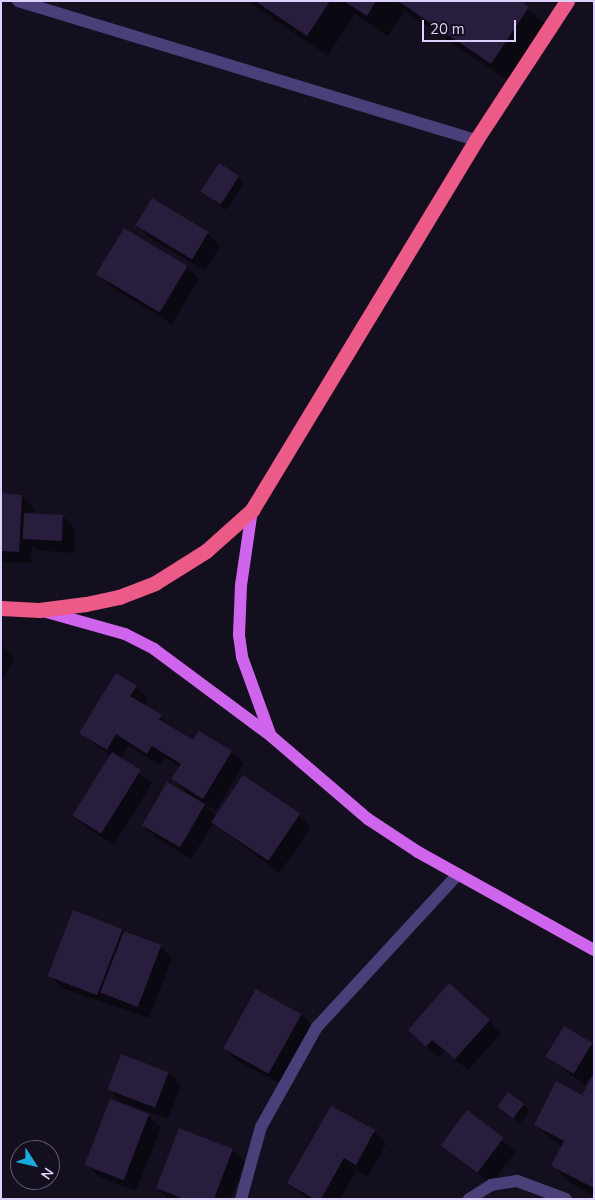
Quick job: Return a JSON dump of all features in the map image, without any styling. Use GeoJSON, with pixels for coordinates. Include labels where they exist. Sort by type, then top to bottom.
{"type":"FeatureCollection","features":[{"type":"Feature","properties":{"kind":"highway"},"geometry":{"type":"LineString","coordinates":[[1,608],[39,610],[119,597],[155,583],[206,551],[252,510],[476,140],[566,1]]}},
{"type":"Feature","properties":{"kind":"main road"},"geometry":{"type":"LineString","coordinates":[[252,510],[241,585],[240,635],[242,657],[271,736]]}},
{"type":"Feature","properties":{"kind":"main road"},"geometry":{"type":"LineString","coordinates":[[39,610],[117,631],[154,648],[271,736],[368,819],[458,874],[594,950]]}},
{"type":"Feature","properties":{"kind":"street"},"geometry":{"type":"LineString","coordinates":[[18,1],[476,140]]}},
{"type":"Feature","properties":{"kind":"street"},"geometry":{"type":"LineString","coordinates":[[242,1199],[261,1127],[317,1027],[458,874]]}},
{"type":"Feature","properties":{"kind":"street"},"geometry":{"type":"LineString","coordinates":[[469,1199],[491,1184],[517,1180],[566,1199]]}},
{"type":"Feature","properties":{"kind":"building"},"geometry":{"type":"Polygon","coordinates":[[[255,1],[330,1],[307,36],[255,1]]]}},
{"type":"Feature","properties":{"kind":"building"},"geometry":{"type":"Polygon","coordinates":[[[344,1],[376,1],[367,16],[344,1]]]}},
{"type":"Feature","properties":{"kind":"building"},"geometry":{"type":"Polygon","coordinates":[[[398,1],[521,1],[529,7],[491,64],[398,1]]]}},
{"type":"Feature","properties":{"kind":"building"},"geometry":{"type":"Polygon","coordinates":[[[219,163],[239,176],[221,205],[200,192],[219,163]]]}},
{"type":"Feature","properties":{"kind":"building"},"geometry":{"type":"Polygon","coordinates":[[[152,198],[209,232],[192,259],[136,225],[152,198]]]}},
{"type":"Feature","properties":{"kind":"building"},"geometry":{"type":"Polygon","coordinates":[[[124,228],[187,266],[160,312],[96,274],[124,228]]]}},
{"type":"Feature","properties":{"kind":"building"},"geometry":{"type":"Polygon","coordinates":[[[1,493],[22,495],[19,552],[1,551],[1,493]]]}},
{"type":"Feature","properties":{"kind":"building"},"geometry":{"type":"Polygon","coordinates":[[[24,513],[63,515],[62,541],[23,539],[24,513]]]}},
{"type":"Feature","properties":{"kind":"building"},"geometry":{"type":"Polygon","coordinates":[[[116,673],[137,686],[130,696],[162,715],[159,719],[193,740],[199,731],[232,751],[203,799],[171,779],[181,764],[152,746],[147,754],[116,734],[107,750],[79,733],[116,673]]]}},
{"type":"Feature","properties":{"kind":"building"},"geometry":{"type":"Polygon","coordinates":[[[112,752],[141,770],[101,834],[72,816],[112,752]]]}},
{"type":"Feature","properties":{"kind":"building"},"geometry":{"type":"Polygon","coordinates":[[[243,775],[300,814],[268,861],[211,822],[243,775]]]}},
{"type":"Feature","properties":{"kind":"building"},"geometry":{"type":"Polygon","coordinates":[[[167,782],[205,804],[180,847],[142,825],[167,782]]]}},
{"type":"Feature","properties":{"kind":"building"},"geometry":{"type":"Polygon","coordinates":[[[73,910],[122,929],[97,995],[48,976],[73,910]]]}},
{"type":"Feature","properties":{"kind":"building"},"geometry":{"type":"Polygon","coordinates":[[[124,931],[161,945],[138,1007],[100,993],[124,931]]]}},
{"type":"Feature","properties":{"kind":"building"},"geometry":{"type":"Polygon","coordinates":[[[449,983],[490,1020],[455,1059],[432,1040],[426,1047],[408,1030],[449,983]]]}},
{"type":"Feature","properties":{"kind":"building"},"geometry":{"type":"Polygon","coordinates":[[[256,989],[301,1014],[269,1074],[223,1048],[256,989]]]}},
{"type":"Feature","properties":{"kind":"building"},"geometry":{"type":"Polygon","coordinates":[[[564,1026],[592,1043],[574,1074],[545,1057],[564,1026]]]}},
{"type":"Feature","properties":{"kind":"building"},"geometry":{"type":"Polygon","coordinates":[[[121,1054],[169,1072],[155,1108],[107,1089],[121,1054]]]}},
{"type":"Feature","properties":{"kind":"building"},"geometry":{"type":"Polygon","coordinates":[[[594,1073],[594,1188],[551,1166],[564,1141],[534,1125],[556,1081],[582,1095],[594,1073]]]}},
{"type":"Feature","properties":{"kind":"building"},"geometry":{"type":"Polygon","coordinates":[[[508,1092],[524,1104],[513,1118],[497,1106],[508,1092]]]}},
{"type":"Feature","properties":{"kind":"building"},"geometry":{"type":"Polygon","coordinates":[[[110,1099],[149,1114],[124,1180],[85,1165],[110,1099]]]}},
{"type":"Feature","properties":{"kind":"building"},"geometry":{"type":"Polygon","coordinates":[[[331,1106],[375,1130],[356,1165],[344,1158],[321,1199],[314,1199],[287,1183],[331,1106]]]}},
{"type":"Feature","properties":{"kind":"building"},"geometry":{"type":"Polygon","coordinates":[[[467,1110],[504,1138],[477,1173],[441,1145],[467,1110]]]}},
{"type":"Feature","properties":{"kind":"building"},"geometry":{"type":"Polygon","coordinates":[[[179,1128],[233,1149],[214,1199],[184,1199],[156,1188],[179,1128]]]}}]}
